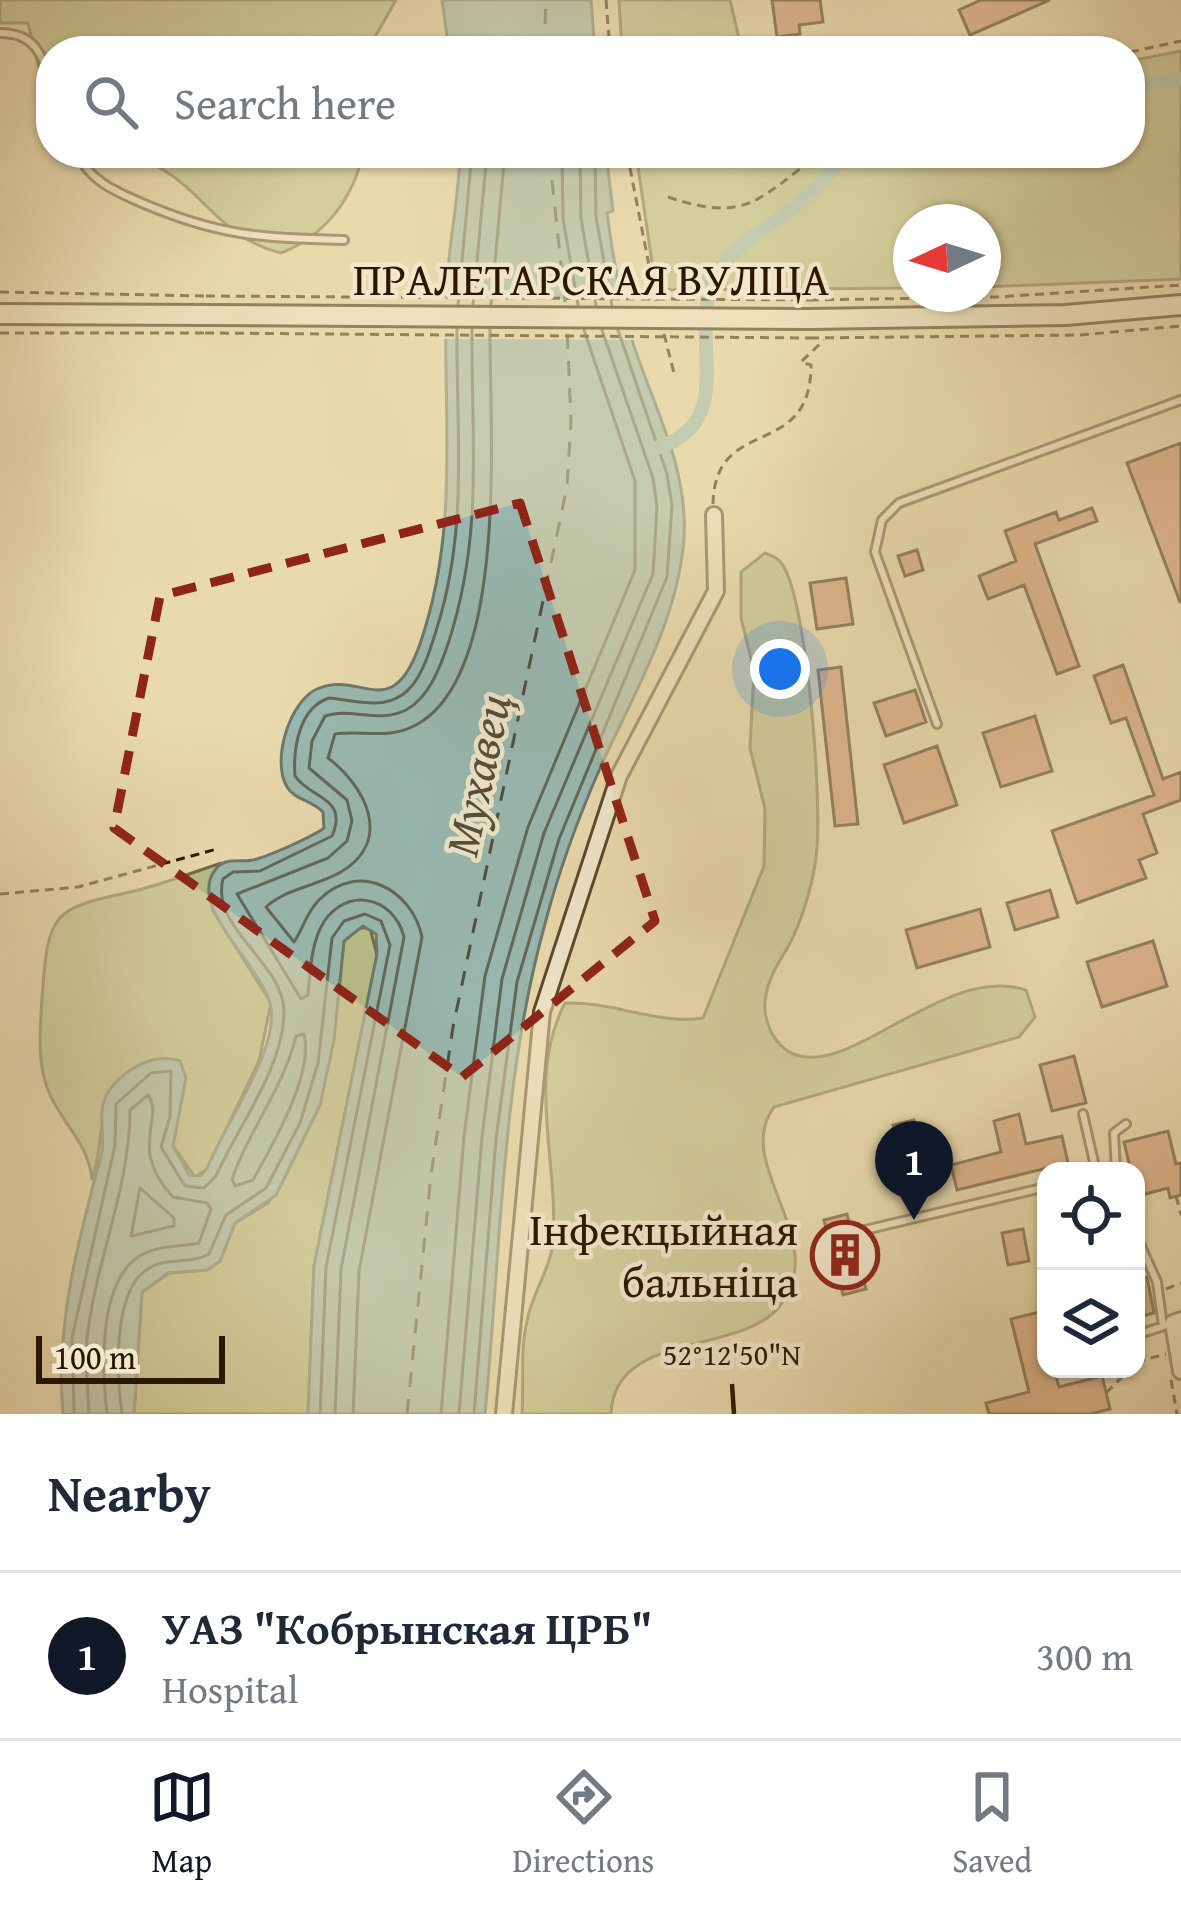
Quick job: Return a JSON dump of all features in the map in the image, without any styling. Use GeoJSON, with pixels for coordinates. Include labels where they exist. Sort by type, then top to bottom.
{"type":"FeatureCollection","features":[{"type":"Feature","properties":{"kind":"main road","name":"ПРАЛЕТАРСКАЯ ВУЛІЦА"},"geometry":{"type":"LineString","coordinates":[[0,314],[810,319],[1022,317],[1181,305]]}},
{"type":"Feature","properties":{"kind":"street"},"geometry":{"type":"LineString","coordinates":[[504,1414],[542,1012],[619,776],[716,591],[714,515]]}},
{"type":"Feature","properties":{"kind":"street"},"geometry":{"type":"LineString","coordinates":[[1172,1323],[1181,1370]]}},
{"type":"Feature","properties":{"kind":"lane"},"geometry":{"type":"LineString","coordinates":[[0,33],[28,38],[36,46]]}},
{"type":"Feature","properties":{"kind":"lane"},"geometry":{"type":"LineString","coordinates":[[90,168],[107,188],[206,230],[344,240]]}},
{"type":"Feature","properties":{"kind":"lane"},"geometry":{"type":"LineString","coordinates":[[937,724],[875,553],[882,520],[898,503],[1181,400]]}},
{"type":"Feature","properties":{"kind":"lane"},"geometry":{"type":"LineString","coordinates":[[1083,1114],[1094,1162]]}},
{"type":"Feature","properties":{"kind":"lane"},"geometry":{"type":"LineString","coordinates":[[1116,1162],[1114,1133],[1126,1124]]}},
{"type":"Feature","properties":{"kind":"lane"},"geometry":{"type":"LineString","coordinates":[[865,1230],[1037,1188]]}},
{"type":"Feature","properties":{"kind":"lane"},"geometry":{"type":"LineString","coordinates":[[1145,1255],[1172,1323]]}},
{"type":"Feature","properties":{"kind":"path"},"geometry":{"type":"LineString","coordinates":[[606,0],[609,36]]}},
{"type":"Feature","properties":{"kind":"path"},"geometry":{"type":"LineString","coordinates":[[1145,49],[1181,41]]}},
{"type":"Feature","properties":{"kind":"path"},"geometry":{"type":"LineString","coordinates":[[630,168],[657,304]]}},
{"type":"Feature","properties":{"kind":"path"},"geometry":{"type":"LineString","coordinates":[[668,197],[706,210],[737,210],[799,168]]}},
{"type":"Feature","properties":{"kind":"path"},"geometry":{"type":"LineString","coordinates":[[0,333],[206,315],[810,319],[996,297],[1181,285]]}},
{"type":"Feature","properties":{"kind":"path"},"geometry":{"type":"LineString","coordinates":[[0,292],[206,315],[810,319]]}},
{"type":"Feature","properties":{"kind":"path"},"geometry":{"type":"LineString","coordinates":[[810,319],[825,338]]}},
{"type":"Feature","properties":{"kind":"path"},"geometry":{"type":"LineString","coordinates":[[714,515],[713,488],[724,466],[747,442],[796,422],[811,393],[811,365],[801,362],[825,338],[1079,335],[1181,326]]}},
{"type":"Feature","properties":{"kind":"path"},"geometry":{"type":"LineString","coordinates":[[662,327],[674,373]]}},
{"type":"Feature","properties":{"kind":"path"},"geometry":{"type":"LineString","coordinates":[[0,894],[78,887],[217,849]]}},
{"type":"Feature","properties":{"kind":"path"},"geometry":{"type":"LineString","coordinates":[[1176,1196],[1181,1214]]}},
{"type":"Feature","properties":{"kind":"path"},"geometry":{"type":"LineString","coordinates":[[1145,1360],[1167,1354]]}},
{"type":"Feature","properties":{"kind":"path"},"geometry":{"type":"LineString","coordinates":[[1106,1393],[1121,1378]]}},
{"type":"Feature","properties":{"kind":"highlighted area"},"geometry":{"type":"Polygon","coordinates":[[[520,503],[655,921],[462,1077],[114,828],[160,596],[520,503]]]}},
{"type":"Feature","properties":{"kind":"green space"},"geometry":{"type":"Polygon","coordinates":[[[0,0],[396,0],[376,36],[36,36],[36,56],[28,23],[0,23],[0,0]]]}},
{"type":"Feature","properties":{"kind":"green space"},"geometry":{"type":"Polygon","coordinates":[[[619,0],[730,0],[738,36],[621,36],[619,0]]]}},
{"type":"Feature","properties":{"kind":"green space"},"geometry":{"type":"Polygon","coordinates":[[[1181,51],[1181,279],[1001,286],[1001,204],[893,204],[893,288],[656,290],[638,168],[1145,168],[1145,58],[1181,51]]]}},
{"type":"Feature","properties":{"kind":"green space"},"geometry":{"type":"Polygon","coordinates":[[[159,168],[359,168],[335,214],[311,237],[281,253],[233,230],[159,168]]]}},
{"type":"Feature","properties":{"kind":"green space"},"geometry":{"type":"Polygon","coordinates":[[[765,553],[785,569],[801,626],[812,710],[818,832],[809,892],[766,995],[767,1022],[775,1038],[796,1055],[819,1057],[845,1050],[933,1004],[995,986],[1026,990],[1035,1017],[1019,1037],[774,1107],[764,1129],[764,1153],[795,1256],[793,1282],[779,1307],[736,1333],[655,1356],[633,1369],[617,1387],[611,1414],[522,1414],[525,1332],[553,1242],[546,1090],[554,1031],[565,1003],[669,1018],[703,1018],[764,866],[765,809],[750,748],[754,671],[741,618],[741,572],[765,553]]]}},
{"type":"Feature","properties":{"kind":"green space"},"geometry":{"type":"Polygon","coordinates":[[[222,863],[211,885],[213,911],[271,1003],[259,1061],[207,1169],[195,1177],[173,1146],[182,1089],[119,1080],[107,1103],[92,1180],[86,1155],[54,1102],[42,1068],[42,999],[52,930],[70,910],[86,903],[222,863]]]}},
{"type":"Feature","properties":{"kind":"green space"},"geometry":{"type":"Polygon","coordinates":[[[356,928],[370,928],[377,955],[314,1266],[308,1414],[134,1414],[142,1292],[169,1273],[207,1270],[220,1261],[235,1223],[268,1203],[283,1181],[320,1105],[344,941],[356,928]]]}},
{"type":"Feature","properties":{"kind":"water"},"geometry":{"type":"Polygon","coordinates":[[[442,0],[591,0],[594,36],[447,36],[442,0]]]}},
{"type":"Feature","properties":{"kind":"water","name":"Мухавец"},"geometry":{"type":"Polygon","coordinates":[[[459,168],[608,168],[613,211],[607,213],[621,297],[675,463],[684,512],[680,568],[664,627],[578,823],[551,900],[531,980],[511,1103],[485,1414],[308,1414],[314,1266],[377,954],[376,934],[363,926],[344,941],[334,1040],[320,1105],[276,1195],[235,1223],[220,1261],[207,1270],[168,1273],[142,1292],[134,1414],[63,1414],[65,1316],[102,1149],[104,1101],[116,1082],[136,1067],[159,1059],[180,1061],[186,1078],[173,1146],[189,1175],[200,1176],[207,1169],[258,1067],[271,1026],[266,992],[211,902],[209,885],[215,870],[224,863],[273,853],[324,828],[323,812],[290,791],[283,776],[282,747],[291,718],[317,689],[348,685],[374,690],[398,683],[420,644],[441,558],[445,515],[446,299],[459,168]]]}},
{"type":"Feature","properties":{"kind":"pier"},"geometry":{"type":"Polygon","coordinates":[[[440,298],[629,299],[639,340],[439,339],[440,298]]]}},
{"type":"Feature","properties":{"kind":"building"},"geometry":{"type":"Polygon","coordinates":[[[772,0],[820,0],[823,22],[799,25],[800,34],[777,36],[772,0]]]}},
{"type":"Feature","properties":{"kind":"building"},"geometry":{"type":"Polygon","coordinates":[[[981,0],[1050,0],[970,35],[959,10],[981,0]]]}},
{"type":"Feature","properties":{"kind":"building"},"geometry":{"type":"Polygon","coordinates":[[[1181,443],[1181,602],[1180,602],[1127,463],[1181,443]]]}},
{"type":"Feature","properties":{"kind":"building"},"geometry":{"type":"Polygon","coordinates":[[[1092,508],[1097,521],[1035,544],[1079,666],[1057,674],[1024,585],[988,599],[979,576],[1016,561],[1005,531],[1056,512],[1059,520],[1092,508]]]}},
{"type":"Feature","properties":{"kind":"building"},"geometry":{"type":"Polygon","coordinates":[[[917,550],[923,570],[905,576],[898,556],[917,550]]]}},
{"type":"Feature","properties":{"kind":"building"},"geometry":{"type":"Polygon","coordinates":[[[846,578],[853,624],[817,629],[810,583],[846,578]]]}},
{"type":"Feature","properties":{"kind":"building"},"geometry":{"type":"Polygon","coordinates":[[[1123,665],[1163,779],[1181,772],[1181,800],[1143,814],[1157,853],[1139,860],[1146,878],[1077,903],[1052,831],[1154,795],[1126,718],[1111,723],[1094,676],[1123,665]]]}},
{"type":"Feature","properties":{"kind":"building"},"geometry":{"type":"Polygon","coordinates":[[[841,667],[858,824],[835,826],[818,670],[841,667]]]}},
{"type":"Feature","properties":{"kind":"building"},"geometry":{"type":"Polygon","coordinates":[[[915,690],[926,722],[886,736],[874,703],[915,690]]]}},
{"type":"Feature","properties":{"kind":"building"},"geometry":{"type":"Polygon","coordinates":[[[1035,716],[1052,771],[1001,787],[983,733],[1035,716]]]}},
{"type":"Feature","properties":{"kind":"building"},"geometry":{"type":"Polygon","coordinates":[[[937,746],[957,805],[904,823],[884,765],[937,746]]]}},
{"type":"Feature","properties":{"kind":"building"},"geometry":{"type":"Polygon","coordinates":[[[1050,890],[1058,917],[1015,930],[1007,903],[1050,890]]]}},
{"type":"Feature","properties":{"kind":"building"},"geometry":{"type":"Polygon","coordinates":[[[980,909],[990,947],[917,968],[906,930],[980,909]]]}},
{"type":"Feature","properties":{"kind":"building"},"geometry":{"type":"Polygon","coordinates":[[[1153,941],[1167,986],[1102,1007],[1087,962],[1153,941]]]}},
{"type":"Feature","properties":{"kind":"building"},"geometry":{"type":"Polygon","coordinates":[[[1074,1056],[1086,1103],[1052,1111],[1040,1065],[1074,1056]]]}},
{"type":"Feature","properties":{"kind":"building"},"geometry":{"type":"Polygon","coordinates":[[[1019,1114],[1026,1144],[1062,1136],[1068,1162],[1037,1162],[1037,1171],[957,1190],[951,1165],[1001,1152],[994,1121],[1019,1114]]]}},
{"type":"Feature","properties":{"kind":"building"},"geometry":{"type":"Polygon","coordinates":[[[914,1120],[922,1154],[901,1159],[893,1125],[914,1120]]]}},
{"type":"Feature","properties":{"kind":"building"},"geometry":{"type":"Polygon","coordinates":[[[1168,1131],[1176,1164],[1181,1163],[1181,1195],[1170,1198],[1168,1188],[1145,1194],[1145,1162],[1129,1162],[1124,1142],[1168,1131]]]}},
{"type":"Feature","properties":{"kind":"building","name":"Інфекцыйная бальніца"},"geometry":{"type":"Polygon","coordinates":[[[847,1214],[866,1289],[843,1295],[824,1220],[847,1214]]]}},
{"type":"Feature","properties":{"kind":"building"},"geometry":{"type":"Polygon","coordinates":[[[1023,1229],[1029,1261],[1008,1265],[1002,1233],[1023,1229]]]}},
{"type":"Feature","properties":{"kind":"building"},"geometry":{"type":"Polygon","coordinates":[[[1145,1278],[1154,1313],[1145,1315],[1145,1278]]]}},
{"type":"Feature","properties":{"kind":"building"},"geometry":{"type":"Polygon","coordinates":[[[1037,1312],[1037,1378],[1056,1378],[1059,1387],[1102,1378],[1110,1409],[1091,1414],[989,1414],[986,1403],[1029,1392],[1011,1319],[1037,1312]]]}},
{"type":"Feature","properties":{"kind":"waterway"},"geometry":{"type":"LineString","coordinates":[[1145,84],[1181,79]]}},
{"type":"Feature","properties":{"kind":"waterway"},"geometry":{"type":"LineString","coordinates":[[657,448],[682,435],[698,418],[707,375],[707,302],[721,267],[742,245],[803,200],[834,168]]}},
{"type":"Feature","properties":{"kind":"ferry route"},"geometry":{"type":"LineString","coordinates":[[545,36],[546,0]]}},
{"type":"Feature","properties":{"kind":"ferry route"},"geometry":{"type":"LineString","coordinates":[[551,168],[566,311]]}},
{"type":"Feature","properties":{"kind":"ferry route"},"geometry":{"type":"LineString","coordinates":[[407,1414],[431,1175],[453,1027],[567,487],[571,420],[567,327]]}},
{"type":"Feature","properties":{"kind":"place","name":"УАЗ \"Кобрынская ЦРБ\""},"geometry":{"type":"Point","coordinates":[914,1220]}},
{"type":"Feature","properties":{"kind":"place","name":"Інфекцыйная бальніца"},"geometry":{"type":"Point","coordinates":[845,1255]}}]}
